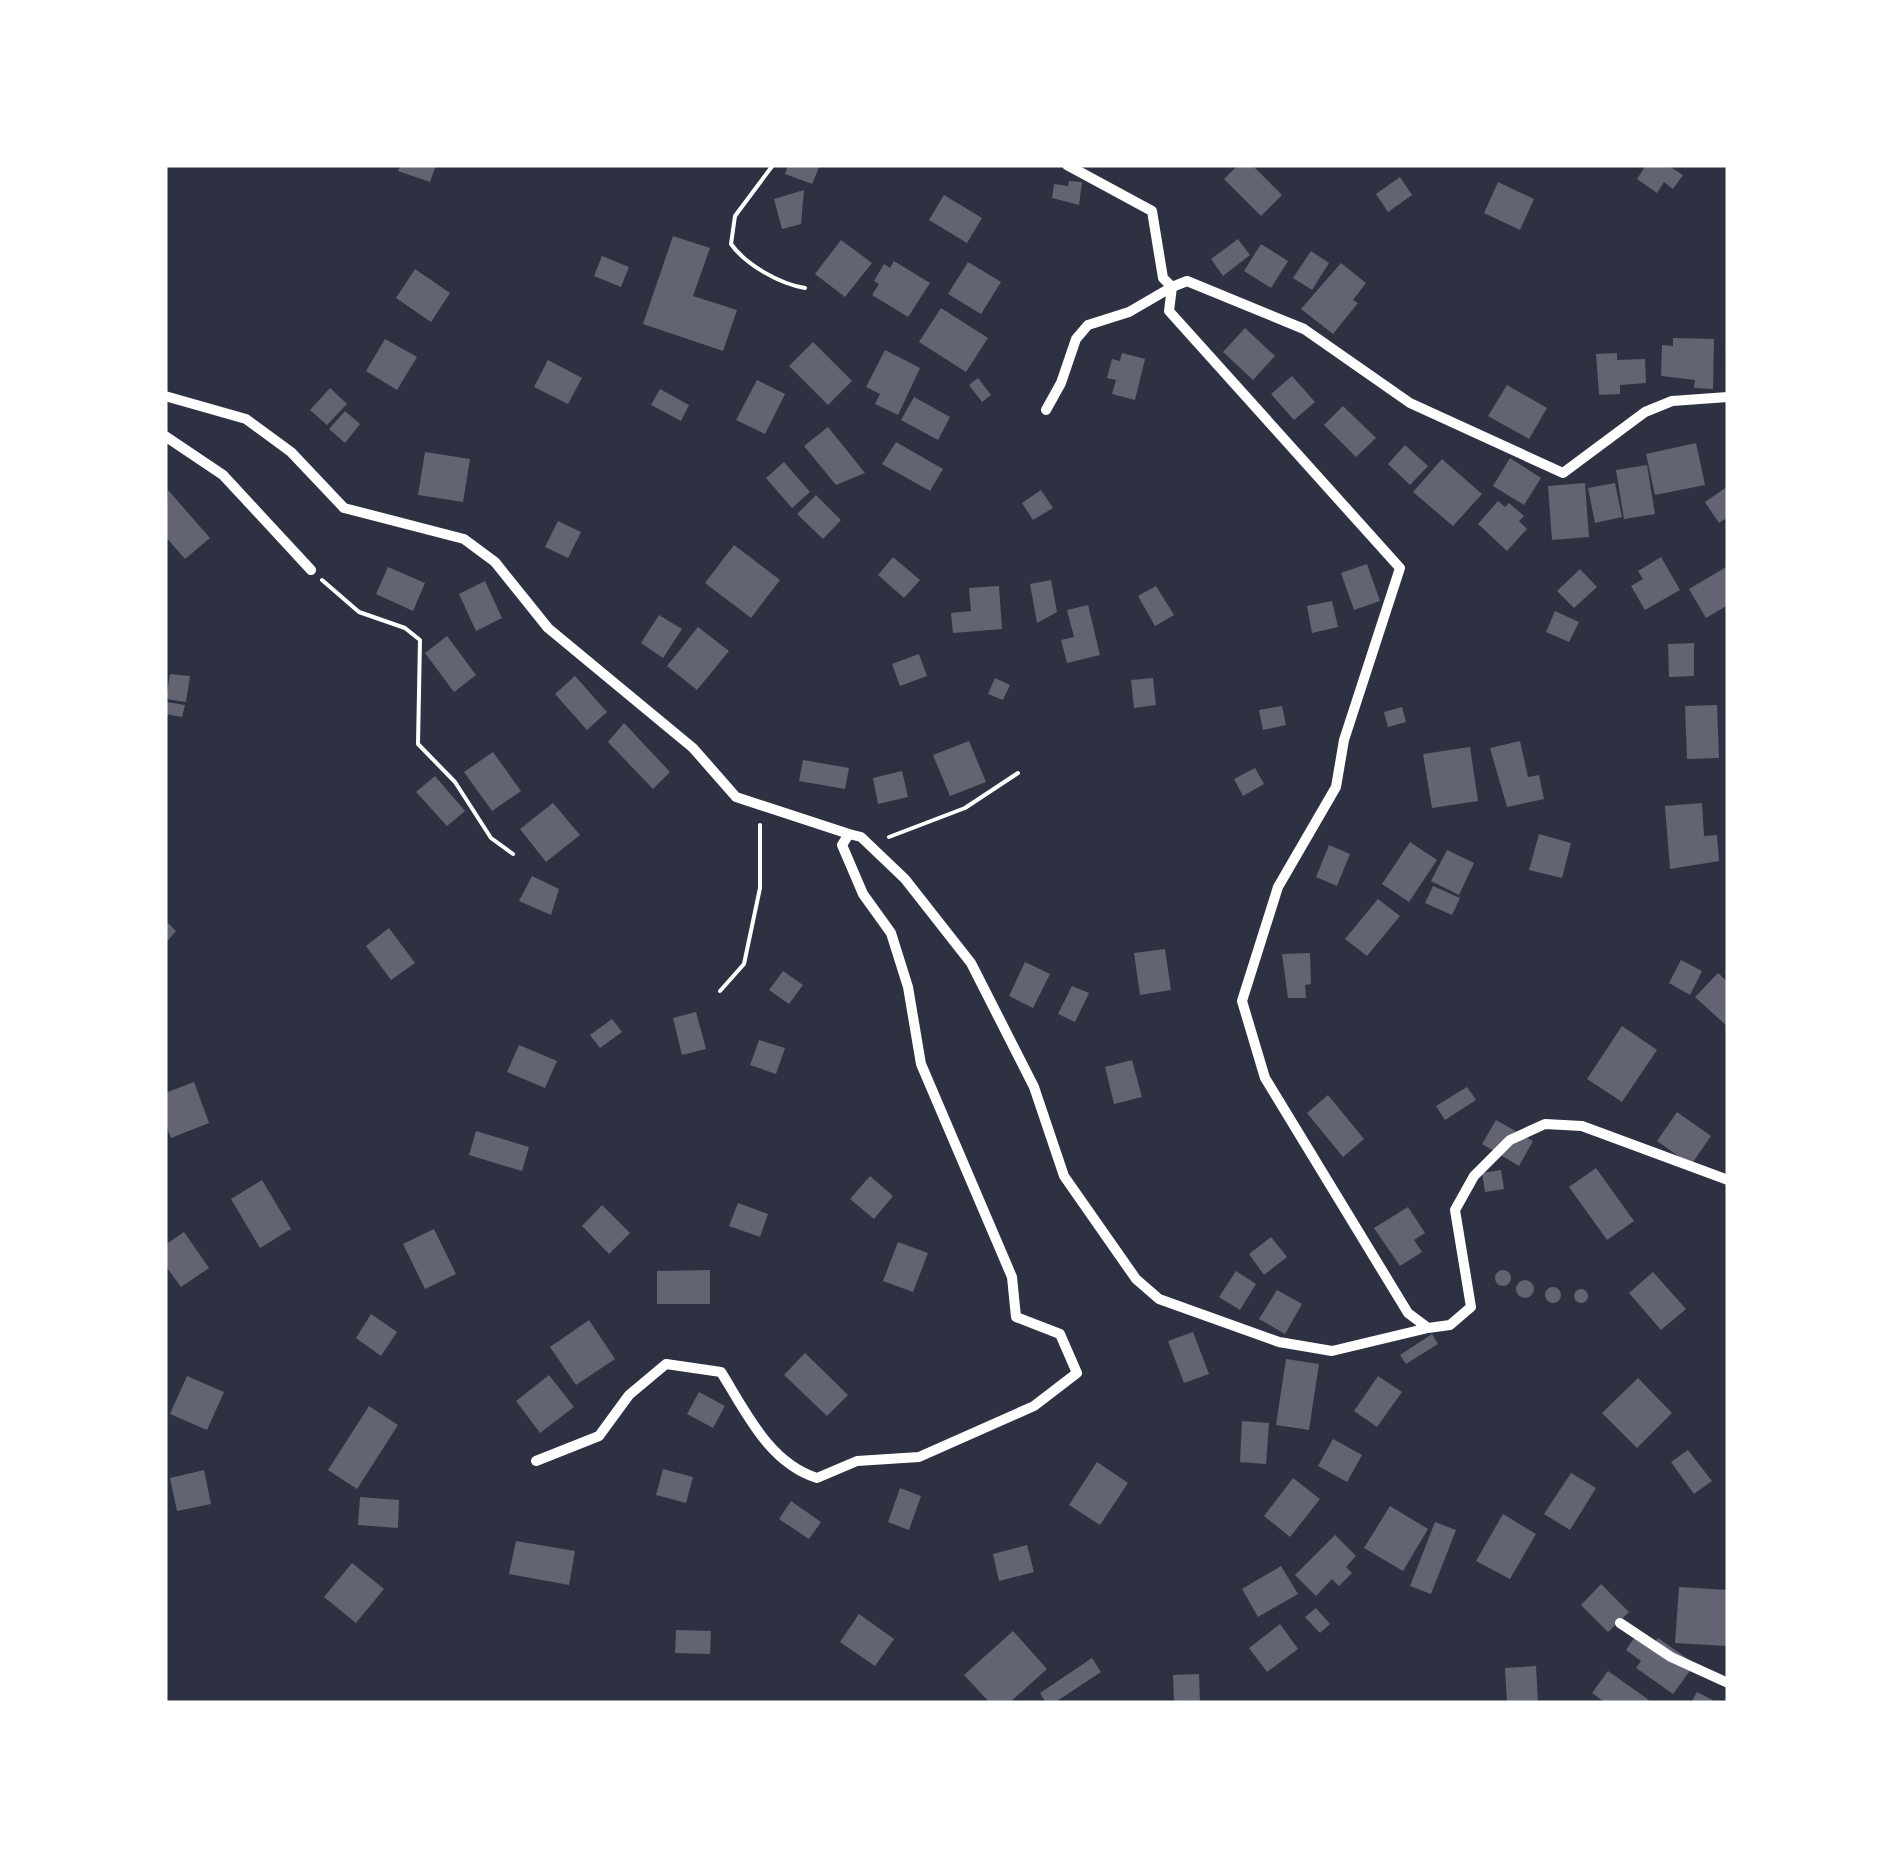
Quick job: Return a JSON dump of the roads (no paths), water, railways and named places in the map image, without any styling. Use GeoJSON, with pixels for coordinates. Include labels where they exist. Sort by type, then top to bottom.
{"type":"FeatureCollection","features":[{"type":"Feature","properties":{"kind":"street"},"geometry":{"type":"LineString","coordinates":[[1067,165],[1152,211],[1162,278],[1172,287]]}},
{"type":"Feature","properties":{"kind":"street"},"geometry":{"type":"LineString","coordinates":[[1046,410],[1061,383],[1076,339],[1088,325],[1129,312],[1188,281],[1304,329],[1410,403],[1563,473],[1645,412],[1672,401],[1728,398]]}},
{"type":"Feature","properties":{"kind":"street"},"geometry":{"type":"LineString","coordinates":[[1172,287],[1169,311],[1400,568],[1344,740],[1336,787],[1278,887],[1242,1001],[1265,1078],[1408,1313],[1428,1328]]}},
{"type":"Feature","properties":{"kind":"street"},"geometry":{"type":"LineString","coordinates":[[165,396],[246,419],[291,452],[344,508],[464,539],[495,562],[548,628],[693,748],[736,798],[861,838],[905,880],[971,962],[1034,1087],[1064,1176],[1136,1279],[1159,1299],[1278,1342],[1332,1351],[1450,1325],[1471,1308],[1455,1210],[1474,1176],[1510,1140],[1545,1124],[1582,1126],[1728,1180]]}},
{"type":"Feature","properties":{"kind":"street"},"geometry":{"type":"LineString","coordinates":[[165,436],[223,475],[311,570]]}},
{"type":"Feature","properties":{"kind":"street"},"geometry":{"type":"LineString","coordinates":[[536,1461],[599,1436],[628,1395],[666,1364],[721,1372],[760,1434],[796,1471],[817,1478],[857,1460],[920,1456],[1034,1406],[1077,1374],[1060,1334],[1016,1317],[1012,1277],[921,1064],[908,986],[891,933],[863,894],[842,845],[849,834]]}},
{"type":"Feature","properties":{"kind":"street"},"geometry":{"type":"LineString","coordinates":[[1620,1623],[1671,1657],[1728,1683]]}}]}
